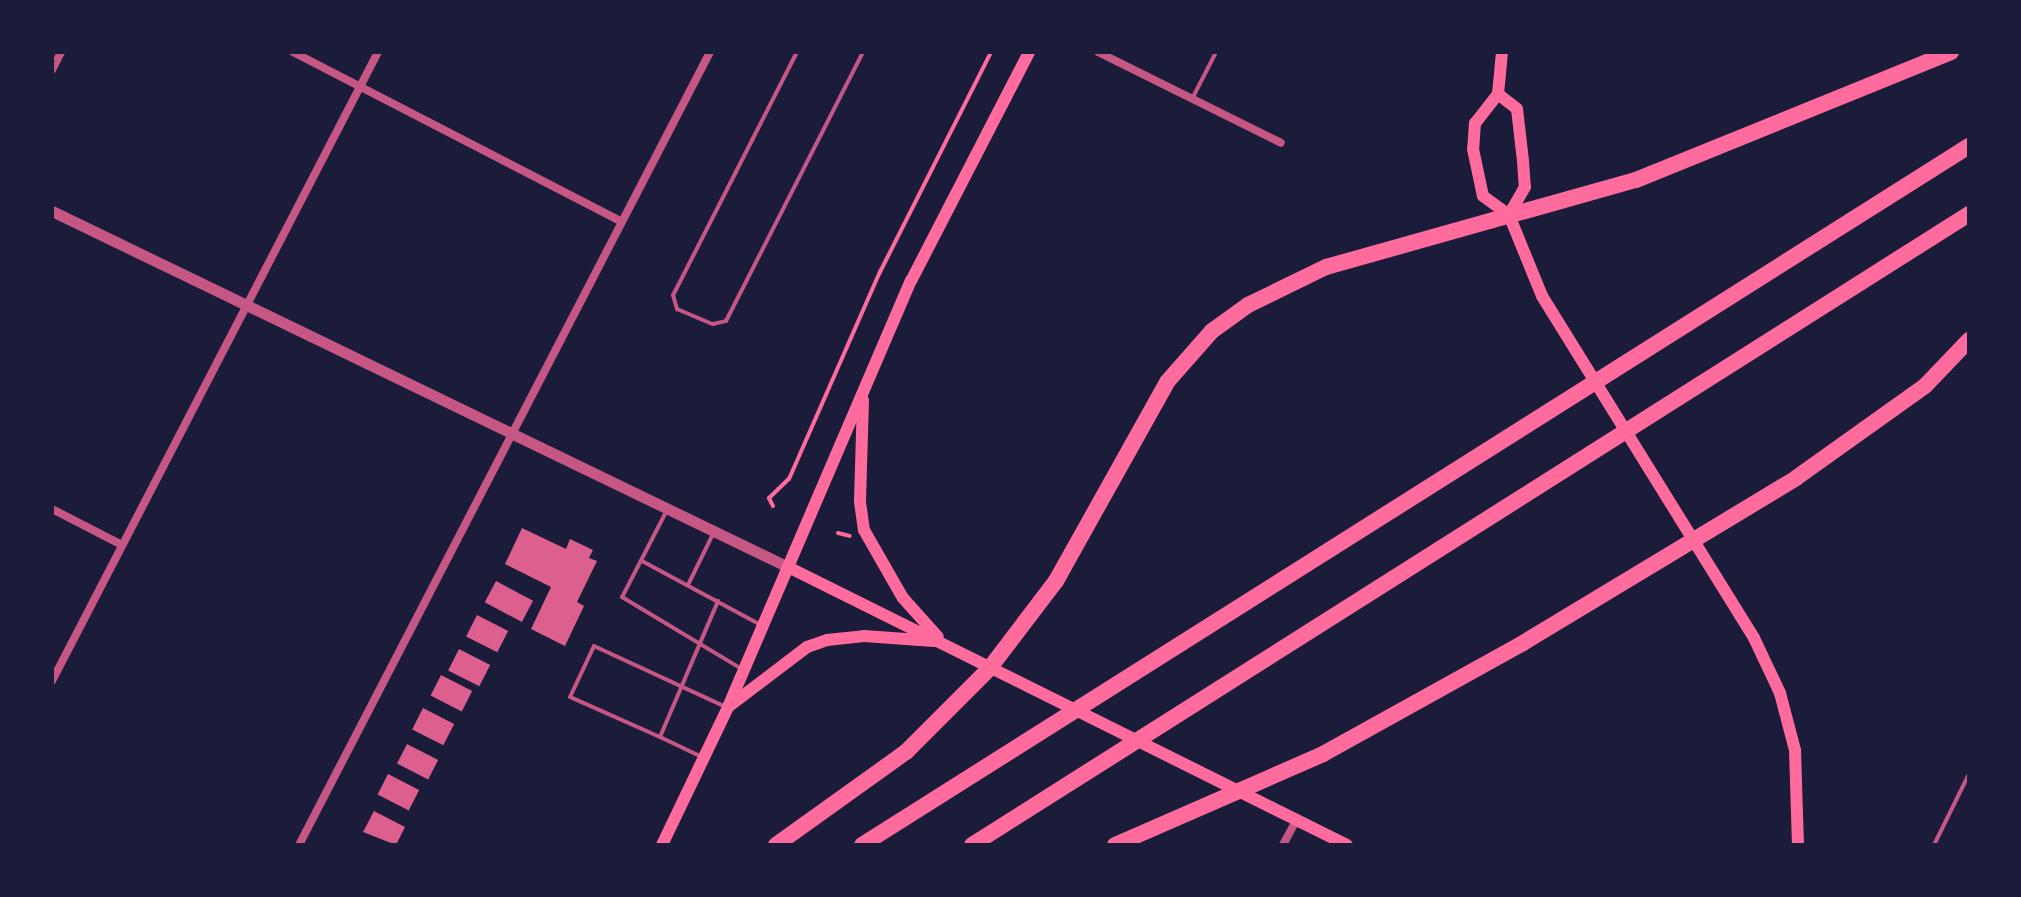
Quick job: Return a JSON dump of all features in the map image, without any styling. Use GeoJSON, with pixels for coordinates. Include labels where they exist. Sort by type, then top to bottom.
{"type":"FeatureCollection","features":[{"type":"Feature","properties":{"kind":"highway"},"geometry":{"type":"LineString","coordinates":[[776,845],[871,779],[942,720],[1037,607],[1167,382],[1212,331],[1248,305],[1326,267],[1663,170],[1951,52]]}},
{"type":"Feature","properties":{"kind":"highway"},"geometry":{"type":"LineString","coordinates":[[862,845],[1154,665],[1969,146]]}},
{"type":"Feature","properties":{"kind":"highway"},"geometry":{"type":"LineString","coordinates":[[972,845],[1215,696],[1969,214]]}},
{"type":"Feature","properties":{"kind":"highway"},"geometry":{"type":"LineString","coordinates":[[1115,845],[1323,754],[1523,643],[1796,478],[1925,386],[1969,340]]}},
{"type":"Feature","properties":{"kind":"main road"},"geometry":{"type":"LineString","coordinates":[[662,845],[728,707],[911,281],[1029,52]]}},
{"type":"Feature","properties":{"kind":"main road"},"geometry":{"type":"LineString","coordinates":[[1502,52],[1498,94],[1476,118],[1473,149],[1485,200],[1509,215],[1542,296],[1754,638],[1780,693],[1795,750],[1798,845]]}},
{"type":"Feature","properties":{"kind":"main road"},"geometry":{"type":"LineString","coordinates":[[1498,94],[1517,109],[1523,161],[1525,187],[1509,215]]}},
{"type":"Feature","properties":{"kind":"main road"},"geometry":{"type":"LineString","coordinates":[[863,390],[860,502],[864,530],[903,598],[943,642]]}},
{"type":"Feature","properties":{"kind":"main road"},"geometry":{"type":"LineString","coordinates":[[788,567],[1347,845]]}},
{"type":"Feature","properties":{"kind":"main road"},"geometry":{"type":"LineString","coordinates":[[728,707],[807,647],[827,640],[864,636],[943,642]]}},
{"type":"Feature","properties":{"kind":"street"},"geometry":{"type":"LineString","coordinates":[[52,70],[61,52]]}},
{"type":"Feature","properties":{"kind":"street"},"geometry":{"type":"LineString","coordinates":[[293,52],[355,88],[619,220]]}},
{"type":"Feature","properties":{"kind":"street"},"geometry":{"type":"LineString","coordinates":[[52,681],[355,88],[378,52]]}},
{"type":"Feature","properties":{"kind":"street"},"geometry":{"type":"LineString","coordinates":[[299,845],[619,220],[710,52]]}},
{"type":"Feature","properties":{"kind":"street"},"geometry":{"type":"LineString","coordinates":[[1098,52],[1281,143]]}},
{"type":"Feature","properties":{"kind":"street"},"geometry":{"type":"LineString","coordinates":[[52,211],[788,567]]}},
{"type":"Feature","properties":{"kind":"street"},"geometry":{"type":"LineString","coordinates":[[52,509],[122,545]]}},
{"type":"Feature","properties":{"kind":"street"},"geometry":{"type":"LineString","coordinates":[[1283,845],[1297,819]]}},
{"type":"Feature","properties":{"kind":"lane"},"geometry":{"type":"LineString","coordinates":[[797,52],[673,295],[677,309],[713,324],[726,321],[863,52]]}},
{"type":"Feature","properties":{"kind":"lane"},"geometry":{"type":"LineString","coordinates":[[1192,99],[1216,52]]}},
{"type":"Feature","properties":{"kind":"lane"},"geometry":{"type":"LineString","coordinates":[[667,510],[622,597],[696,645],[744,670]]}},
{"type":"Feature","properties":{"kind":"lane"},"geometry":{"type":"LineString","coordinates":[[688,585],[714,532]]}},
{"type":"Feature","properties":{"kind":"lane"},"geometry":{"type":"LineString","coordinates":[[641,561],[763,626]]}},
{"type":"Feature","properties":{"kind":"lane"},"geometry":{"type":"LineString","coordinates":[[660,737],[696,645],[718,601]]}},
{"type":"Feature","properties":{"kind":"lane"},"geometry":{"type":"LineString","coordinates":[[704,758],[570,697],[594,646],[679,688],[728,707]]}},
{"type":"Feature","properties":{"kind":"lane"},"geometry":{"type":"LineString","coordinates":[[1934,845],[1969,774]]}},
{"type":"Feature","properties":{"kind":"path"},"geometry":{"type":"LineString","coordinates":[[773,506],[769,498],[789,479],[880,272],[991,52]]}},
{"type":"Feature","properties":{"kind":"building"},"geometry":{"type":"Polygon","coordinates":[[[522,528],[566,549],[570,539],[593,550],[589,558],[597,561],[577,602],[584,606],[565,646],[531,629],[551,587],[505,564],[522,528]]]}},
{"type":"Feature","properties":{"kind":"building"},"geometry":{"type":"Polygon","coordinates":[[[496,581],[533,601],[522,622],[485,602],[496,581]]]}},
{"type":"Feature","properties":{"kind":"building"},"geometry":{"type":"Polygon","coordinates":[[[477,615],[508,631],[497,652],[466,636],[477,615]]]}},
{"type":"Feature","properties":{"kind":"building"},"geometry":{"type":"Polygon","coordinates":[[[459,649],[490,665],[479,686],[448,670],[459,649]]]}},
{"type":"Feature","properties":{"kind":"building"},"geometry":{"type":"Polygon","coordinates":[[[441,675],[472,691],[462,711],[431,695],[441,675]]]}},
{"type":"Feature","properties":{"kind":"building"},"geometry":{"type":"Polygon","coordinates":[[[423,708],[454,724],[443,745],[412,729],[423,708]]]}},
{"type":"Feature","properties":{"kind":"building"},"geometry":{"type":"Polygon","coordinates":[[[407,744],[438,760],[428,779],[397,764],[407,744]]]}},
{"type":"Feature","properties":{"kind":"building"},"geometry":{"type":"Polygon","coordinates":[[[388,774],[419,790],[409,810],[378,794],[388,774]]]}},
{"type":"Feature","properties":{"kind":"building"},"geometry":{"type":"Polygon","coordinates":[[[374,811],[405,827],[396,845],[363,832],[374,811]]]}}]}
